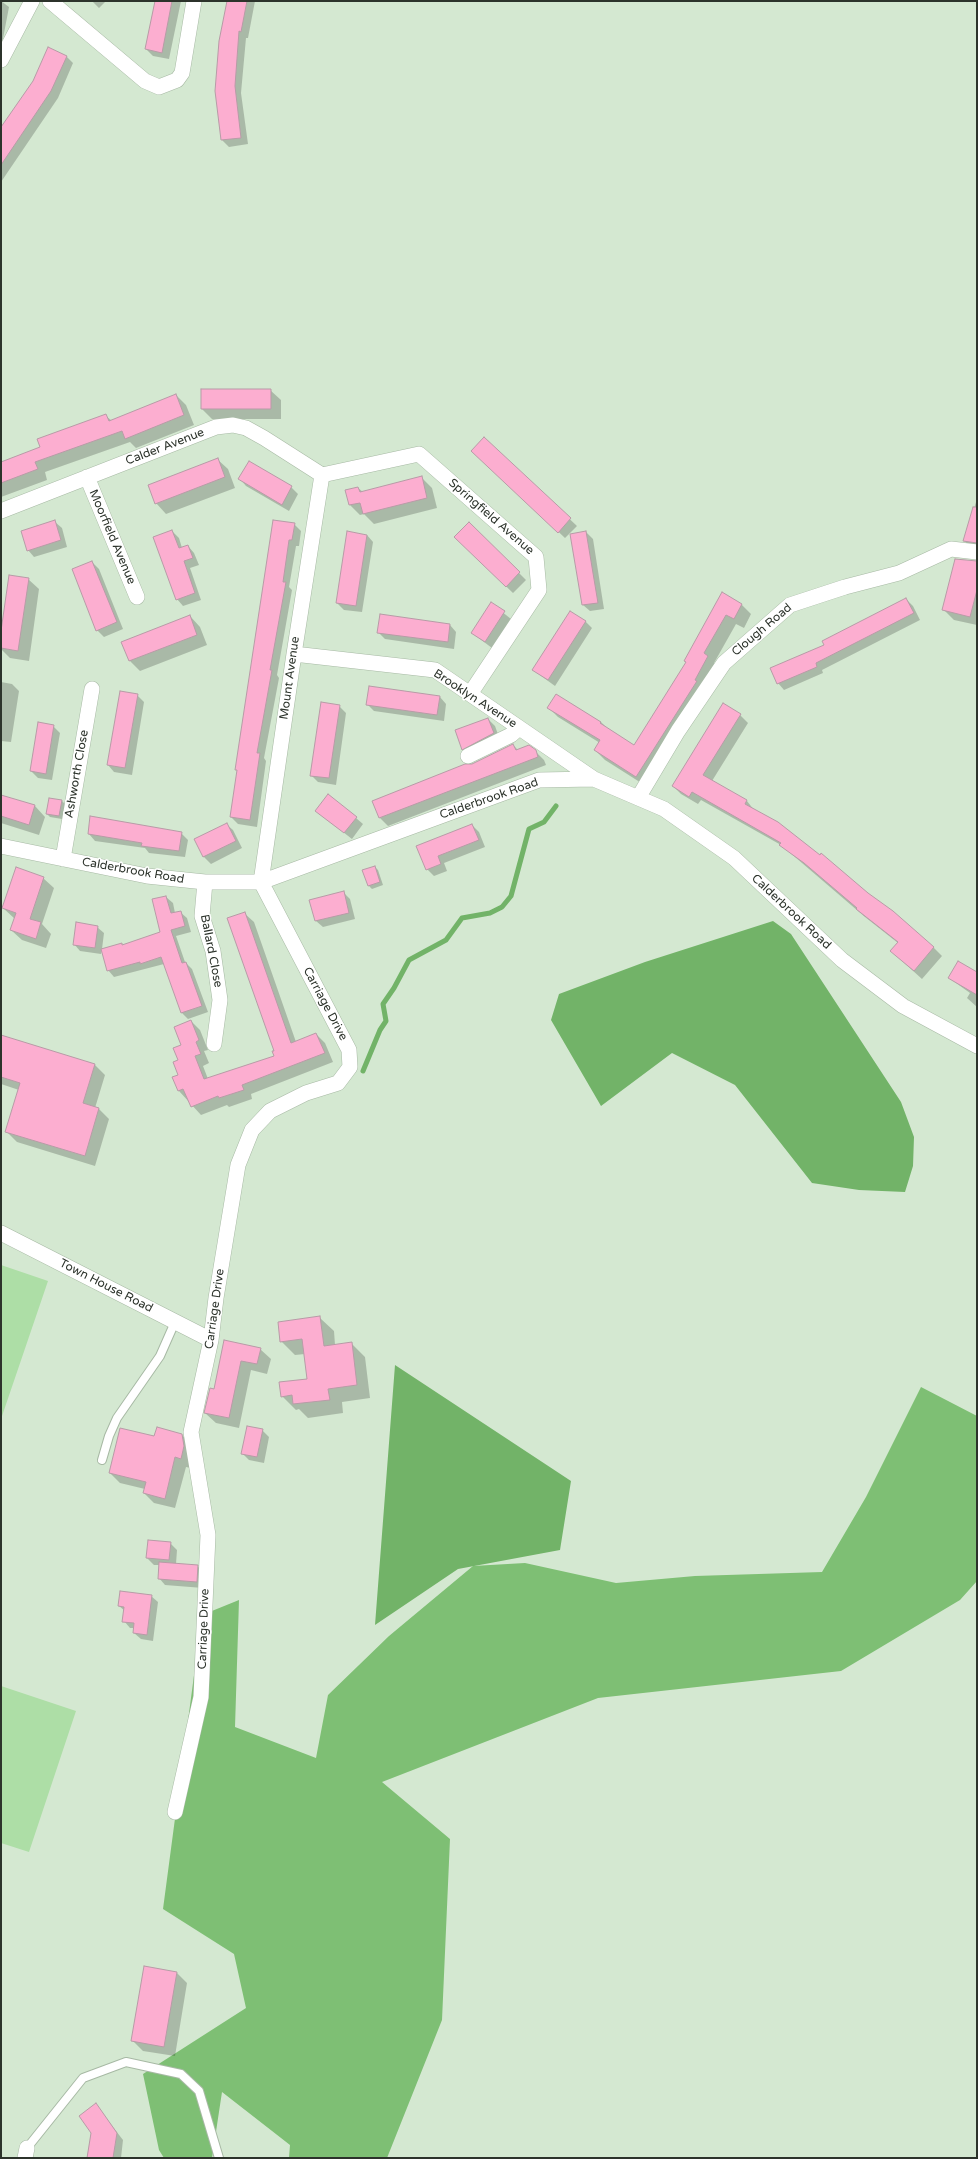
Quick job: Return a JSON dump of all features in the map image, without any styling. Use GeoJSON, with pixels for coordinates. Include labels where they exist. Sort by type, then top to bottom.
{"type":"FeatureCollection","features":[{"type":"Feature","properties":{"kind":"street"},"geometry":{"type":"LineString","coordinates":[[1,60],[32,1]]}},
{"type":"Feature","properties":{"kind":"street"},"geometry":{"type":"LineString","coordinates":[[50,1],[145,81],[159,87],[177,80],[182,74],[194,1]]}},
{"type":"Feature","properties":{"kind":"street","name":"Calder Avenue"},"geometry":{"type":"LineString","coordinates":[[1,511],[216,427],[233,425],[246,428],[264,438],[322,475]]}},
{"type":"Feature","properties":{"kind":"street","name":"Springfield Avenue"},"geometry":{"type":"LineString","coordinates":[[322,475],[419,454],[536,557],[539,590],[470,694]]}},
{"type":"Feature","properties":{"kind":"street","name":"Mount Avenue"},"geometry":{"type":"LineString","coordinates":[[261,882],[322,475]]}},
{"type":"Feature","properties":{"kind":"street","name":"Moorfield Avenue"},"geometry":{"type":"LineString","coordinates":[[87,477],[137,597]]}},
{"type":"Feature","properties":{"kind":"street","name":"Clough Road"},"geometry":{"type":"LineString","coordinates":[[638,798],[678,731],[724,663],[790,605],[845,587],[899,573],[951,549],[977,552]]}},
{"type":"Feature","properties":{"kind":"street","name":"Brooklyn Avenue"},"geometry":{"type":"LineString","coordinates":[[294,654],[435,670],[594,779]]}},
{"type":"Feature","properties":{"kind":"street","name":"Ashworth Close"},"geometry":{"type":"LineString","coordinates":[[63,859],[92,689]]}},
{"type":"Feature","properties":{"kind":"street"},"geometry":{"type":"LineString","coordinates":[[468,756],[512,735],[519,728]]}},
{"type":"Feature","properties":{"kind":"street","name":"Calderbrook Road"},"geometry":{"type":"LineString","coordinates":[[1,846],[147,876],[205,882],[261,882],[539,780],[594,779],[664,809],[734,858],[842,960],[903,1006],[977,1046]]}},
{"type":"Feature","properties":{"kind":"street","name":"Ballard Close"},"geometry":{"type":"LineString","coordinates":[[205,882],[202,916],[213,951],[220,1000],[214,1044]]}},
{"type":"Feature","properties":{"kind":"street","name":"Carriage Drive"},"geometry":{"type":"LineString","coordinates":[[175,1812],[201,1697],[208,1535],[191,1432],[211,1340],[216,1298],[238,1165],[252,1130],[270,1111],[306,1093],[338,1083],[350,1067],[349,1050],[261,882]]}},
{"type":"Feature","properties":{"kind":"street","name":"Town House Road"},"geometry":{"type":"LineString","coordinates":[[1,1233],[211,1340]]}},
{"type":"Feature","properties":{"kind":"lane"},"geometry":{"type":"LineString","coordinates":[[102,1460],[109,1436],[117,1418],[160,1356],[175,1322]]}},
{"type":"Feature","properties":{"kind":"lane"},"geometry":{"type":"LineString","coordinates":[[26,2153],[83,2078],[126,2062],[181,2074],[199,2091],[219,2158]]}},
{"type":"Feature","properties":{"kind":"shaded area"},"geometry":{"type":"Polygon","coordinates":[[[773,921],[791,934],[901,1102],[914,1137],[913,1166],[905,1192],[859,1190],[812,1183],[735,1085],[672,1053],[601,1106],[551,1020],[559,994],[645,962],[773,921]]]}},
{"type":"Feature","properties":{"kind":"shaded area"},"geometry":{"type":"Polygon","coordinates":[[[1,1265],[48,1281],[1,1419],[1,1265]]]}},
{"type":"Feature","properties":{"kind":"shaded area"},"geometry":{"type":"Polygon","coordinates":[[[395,1365],[571,1481],[560,1550],[458,1569],[375,1625],[395,1365]]]}},
{"type":"Feature","properties":{"kind":"shaded area"},"geometry":{"type":"Polygon","coordinates":[[[921,1387],[977,1416],[977,1581],[960,1600],[841,1671],[598,1698],[382,1782],[450,1839],[442,2020],[387,2158],[289,2158],[290,2145],[222,2092],[212,2158],[164,2158],[159,2150],[143,2074],[246,2008],[234,1954],[163,1909],[202,1615],[239,1600],[235,1727],[316,1758],[328,1695],[389,1636],[473,1566],[525,1563],[616,1583],[695,1576],[822,1572],[866,1497],[921,1387]]]}},
{"type":"Feature","properties":{"kind":"shaded area"},"geometry":{"type":"Polygon","coordinates":[[[1,1686],[76,1711],[29,1852],[1,1843],[1,1686]]]}},
{"type":"Feature","properties":{"kind":"building"},"geometry":{"type":"Polygon","coordinates":[[[155,1],[172,1],[162,53],[145,49],[155,1]]]}},
{"type":"Feature","properties":{"kind":"building"},"geometry":{"type":"Polygon","coordinates":[[[227,1],[247,1],[241,32],[239,31],[235,86],[241,138],[221,140],[215,91],[219,41],[227,1]]]}},
{"type":"Feature","properties":{"kind":"building"},"geometry":{"type":"Polygon","coordinates":[[[48,47],[67,56],[51,91],[1,165],[1,127],[33,81],[48,47]]]}},
{"type":"Feature","properties":{"kind":"building"},"geometry":{"type":"Polygon","coordinates":[[[201,389],[271,389],[271,409],[201,409],[201,389]]]}},
{"type":"Feature","properties":{"kind":"building"},"geometry":{"type":"Polygon","coordinates":[[[176,394],[184,415],[125,439],[122,431],[35,462],[38,469],[1,483],[1,462],[40,447],[37,439],[106,414],[109,421],[176,394]]]}},
{"type":"Feature","properties":{"kind":"building"},"geometry":{"type":"Polygon","coordinates":[[[484,437],[571,518],[558,533],[471,451],[484,437]]]}},
{"type":"Feature","properties":{"kind":"building"},"geometry":{"type":"Polygon","coordinates":[[[218,458],[225,477],[155,504],[148,485],[218,458]]]}},
{"type":"Feature","properties":{"kind":"building"},"geometry":{"type":"Polygon","coordinates":[[[249,461],[292,486],[282,505],[238,479],[249,461]]]}},
{"type":"Feature","properties":{"kind":"building"},"geometry":{"type":"Polygon","coordinates":[[[422,476],[427,498],[363,514],[360,503],[349,505],[345,490],[358,487],[360,492],[422,476]]]}},
{"type":"Feature","properties":{"kind":"building"},"geometry":{"type":"Polygon","coordinates":[[[973,507],[977,507],[977,543],[963,541],[973,507]]]}},
{"type":"Feature","properties":{"kind":"building"},"geometry":{"type":"Polygon","coordinates":[[[55,520],[61,540],[27,551],[21,531],[55,520]]]}},
{"type":"Feature","properties":{"kind":"building"},"geometry":{"type":"Polygon","coordinates":[[[273,520],[295,523],[292,540],[289,540],[283,582],[286,582],[257,753],[260,753],[250,820],[230,817],[237,770],[235,770],[273,520]]]}},
{"type":"Feature","properties":{"kind":"building"},"geometry":{"type":"Polygon","coordinates":[[[469,522],[520,572],[506,587],[454,537],[469,522]]]}},
{"type":"Feature","properties":{"kind":"building"},"geometry":{"type":"Polygon","coordinates":[[[172,530],[179,548],[188,545],[193,558],[184,561],[195,593],[176,600],[153,537],[172,530]]]}},
{"type":"Feature","properties":{"kind":"building"},"geometry":{"type":"Polygon","coordinates":[[[347,531],[367,535],[356,606],[336,603],[347,531]]]}},
{"type":"Feature","properties":{"kind":"building"},"geometry":{"type":"Polygon","coordinates":[[[586,531],[598,603],[582,605],[570,534],[586,531]]]}},
{"type":"Feature","properties":{"kind":"building"},"geometry":{"type":"Polygon","coordinates":[[[955,559],[977,561],[977,590],[970,617],[942,610],[955,559]]]}},
{"type":"Feature","properties":{"kind":"building"},"geometry":{"type":"Polygon","coordinates":[[[92,561],[117,622],[96,631],[72,569],[92,561]]]}},
{"type":"Feature","properties":{"kind":"building"},"geometry":{"type":"Polygon","coordinates":[[[9,575],[29,578],[18,651],[1,648],[1,631],[9,575]]]}},
{"type":"Feature","properties":{"kind":"building"},"geometry":{"type":"Polygon","coordinates":[[[722,592],[742,604],[734,619],[726,615],[704,653],[708,656],[695,680],[697,681],[636,777],[594,750],[600,740],[547,708],[556,694],[634,745],[686,662],[684,661],[722,592]]]}},
{"type":"Feature","properties":{"kind":"building"},"geometry":{"type":"Polygon","coordinates":[[[906,598],[914,613],[816,663],[817,667],[777,684],[770,668],[824,645],[822,641],[906,598]]]}},
{"type":"Feature","properties":{"kind":"building"},"geometry":{"type":"Polygon","coordinates":[[[491,602],[505,611],[485,642],[471,633],[491,602]]]}},
{"type":"Feature","properties":{"kind":"building"},"geometry":{"type":"Polygon","coordinates":[[[570,611],[586,621],[548,680],[532,670],[570,611]]]}},
{"type":"Feature","properties":{"kind":"building"},"geometry":{"type":"Polygon","coordinates":[[[380,614],[450,624],[448,642],[377,633],[380,614]]]}},
{"type":"Feature","properties":{"kind":"building"},"geometry":{"type":"Polygon","coordinates":[[[190,615],[197,635],[129,661],[121,642],[190,615]]]}},
{"type":"Feature","properties":{"kind":"building"},"geometry":{"type":"Polygon","coordinates":[[[369,686],[440,696],[437,715],[366,705],[369,686]]]}},
{"type":"Feature","properties":{"kind":"building"},"geometry":{"type":"Polygon","coordinates":[[[120,691],[138,694],[125,768],[107,765],[120,691]]]}},
{"type":"Feature","properties":{"kind":"building"},"geometry":{"type":"Polygon","coordinates":[[[321,702],[340,705],[329,778],[310,776],[321,702]]]}},
{"type":"Feature","properties":{"kind":"building"},"geometry":{"type":"Polygon","coordinates":[[[723,703],[741,714],[703,775],[747,800],[745,804],[778,822],[820,855],[821,853],[868,893],[893,911],[934,947],[914,971],[890,951],[898,942],[856,909],[857,908],[804,863],[779,845],[781,843],[692,792],[689,797],[672,786],[723,703]]]}},
{"type":"Feature","properties":{"kind":"building"},"geometry":{"type":"Polygon","coordinates":[[[488,718],[494,733],[462,750],[455,730],[488,718]]]}},
{"type":"Feature","properties":{"kind":"building"},"geometry":{"type":"Polygon","coordinates":[[[38,722],[54,725],[46,774],[30,771],[38,722]]]}},
{"type":"Feature","properties":{"kind":"building"},"geometry":{"type":"Polygon","coordinates":[[[513,744],[516,750],[529,745],[536,750],[538,757],[379,818],[372,801],[465,764],[472,764],[513,744]]]}},
{"type":"Feature","properties":{"kind":"building"},"geometry":{"type":"Polygon","coordinates":[[[328,794],[357,817],[344,833],[315,811],[328,794]]]}},
{"type":"Feature","properties":{"kind":"building"},"geometry":{"type":"Polygon","coordinates":[[[1,795],[35,805],[29,825],[1,816],[1,795]]]}},
{"type":"Feature","properties":{"kind":"building"},"geometry":{"type":"Polygon","coordinates":[[[49,798],[62,800],[59,816],[46,814],[49,798]]]}},
{"type":"Feature","properties":{"kind":"building"},"geometry":{"type":"Polygon","coordinates":[[[90,816],[182,832],[179,851],[141,846],[142,843],[88,834],[90,816]]]}},
{"type":"Feature","properties":{"kind":"building"},"geometry":{"type":"Polygon","coordinates":[[[227,823],[236,841],[203,857],[194,839],[227,823]]]}},
{"type":"Feature","properties":{"kind":"building"},"geometry":{"type":"Polygon","coordinates":[[[472,824],[479,840],[438,856],[441,864],[426,870],[416,846],[472,824]]]}},
{"type":"Feature","properties":{"kind":"building"},"geometry":{"type":"Polygon","coordinates":[[[375,866],[380,882],[368,886],[362,870],[375,866]]]}},
{"type":"Feature","properties":{"kind":"building"},"geometry":{"type":"Polygon","coordinates":[[[16,867],[44,877],[30,919],[41,922],[36,939],[10,930],[16,913],[2,908],[16,867]]]}},
{"type":"Feature","properties":{"kind":"building"},"geometry":{"type":"Polygon","coordinates":[[[344,891],[349,913],[315,921],[309,900],[344,891]]]}},
{"type":"Feature","properties":{"kind":"building"},"geometry":{"type":"Polygon","coordinates":[[[166,896],[171,913],[181,911],[185,926],[171,930],[182,963],[186,962],[202,1006],[181,1013],[161,957],[140,964],[140,962],[107,971],[101,949],[122,943],[122,945],[160,932],[152,899],[166,896]]]}},
{"type":"Feature","properties":{"kind":"building"},"geometry":{"type":"Polygon","coordinates":[[[245,912],[291,1043],[316,1033],[325,1053],[242,1085],[244,1090],[219,1098],[218,1096],[191,1107],[183,1089],[178,1091],[172,1077],[178,1075],[173,1062],[178,1060],[173,1048],[181,1045],[174,1027],[191,1020],[199,1040],[196,1042],[201,1054],[195,1056],[204,1079],[274,1056],[272,1051],[274,1051],[227,918],[245,912]]]}},
{"type":"Feature","properties":{"kind":"building"},"geometry":{"type":"Polygon","coordinates":[[[76,922],[98,926],[95,948],[73,945],[76,922]]]}},
{"type":"Feature","properties":{"kind":"building"},"geometry":{"type":"Polygon","coordinates":[[[958,961],[977,972],[977,995],[948,978],[958,961]]]}},
{"type":"Feature","properties":{"kind":"building"},"geometry":{"type":"Polygon","coordinates":[[[1,1035],[95,1064],[83,1103],[99,1108],[85,1156],[5,1132],[20,1083],[1,1077],[1,1035]]]}},
{"type":"Feature","properties":{"kind":"building"},"geometry":{"type":"Polygon","coordinates":[[[320,1316],[324,1346],[352,1342],[357,1385],[328,1389],[330,1400],[293,1404],[292,1395],[281,1397],[279,1382],[307,1379],[302,1339],[280,1342],[278,1322],[320,1316]]]}},
{"type":"Feature","properties":{"kind":"building"},"geometry":{"type":"Polygon","coordinates":[[[224,1340],[261,1348],[257,1364],[241,1361],[229,1418],[204,1413],[210,1388],[214,1389],[224,1340]]]}},
{"type":"Feature","properties":{"kind":"building"},"geometry":{"type":"Polygon","coordinates":[[[247,1426],[263,1429],[257,1457],[241,1454],[247,1426]]]}},
{"type":"Feature","properties":{"kind":"building"},"geometry":{"type":"Polygon","coordinates":[[[157,1427],[182,1434],[184,1446],[181,1459],[175,1457],[165,1499],[143,1493],[146,1482],[109,1473],[120,1428],[154,1436],[157,1427]]]}},
{"type":"Feature","properties":{"kind":"building"},"geometry":{"type":"Polygon","coordinates":[[[148,1540],[171,1542],[169,1560],[146,1558],[148,1540]]]}},
{"type":"Feature","properties":{"kind":"building"},"geometry":{"type":"Polygon","coordinates":[[[159,1562],[198,1565],[197,1582],[158,1579],[159,1562]]]}},
{"type":"Feature","properties":{"kind":"building"},"geometry":{"type":"Polygon","coordinates":[[[120,1591],[152,1595],[147,1635],[133,1633],[134,1623],[122,1622],[124,1607],[118,1606],[120,1591]]]}},
{"type":"Feature","properties":{"kind":"building"},"geometry":{"type":"Polygon","coordinates":[[[144,1966],[177,1972],[164,2047],[131,2041],[144,1966]]]}},
{"type":"Feature","properties":{"kind":"building"},"geometry":{"type":"Polygon","coordinates":[[[96,2103],[117,2133],[113,2158],[87,2158],[91,2133],[79,2116],[96,2103]]]}},
{"type":"Feature","properties":{"kind":"waterway"},"geometry":{"type":"LineString","coordinates":[[363,1071],[380,1030],[386,1021],[383,1004],[394,988],[409,960],[446,940],[462,918],[490,913],[502,907],[511,896],[529,829],[544,822],[556,806]]}}]}
